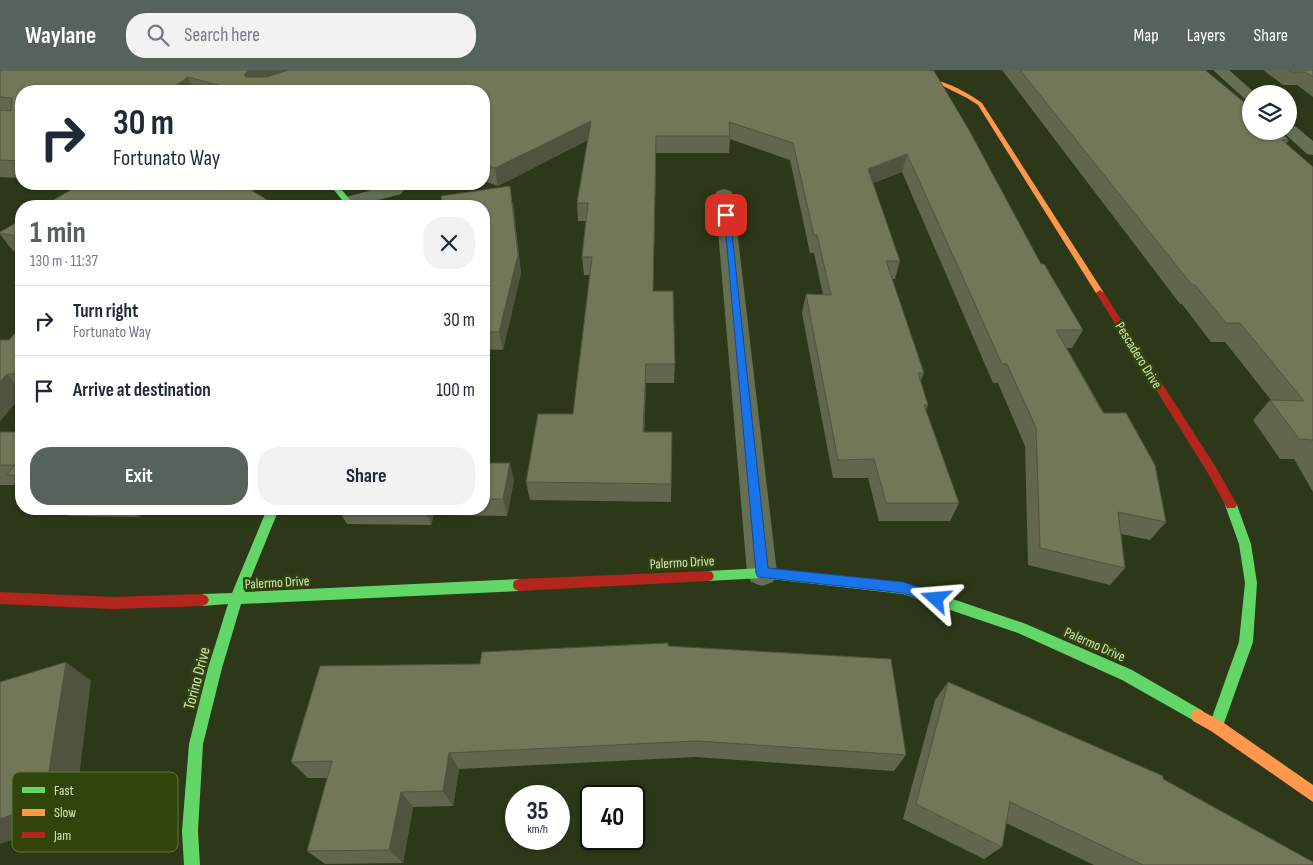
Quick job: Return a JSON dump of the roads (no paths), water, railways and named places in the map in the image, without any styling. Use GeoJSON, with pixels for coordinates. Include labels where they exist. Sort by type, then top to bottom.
{"type":"FeatureCollection","features":[{"type":"Feature","properties":{"kind":"street","name":"Pescadero Drive"},"geometry":{"type":"LineString","coordinates":[[878,70],[943,84],[969,95],[980,104],[1214,472],[1232,507],[1245,544],[1251,583],[1246,642],[1216,726]]}},
{"type":"Feature","properties":{"kind":"street"},"geometry":{"type":"LineString","coordinates":[[1220,70],[1242,89]]}},
{"type":"Feature","properties":{"kind":"street"},"geometry":{"type":"LineString","coordinates":[[1297,136],[1313,150]]}},
{"type":"Feature","properties":{"kind":"street"},"geometry":{"type":"LineString","coordinates":[[339,190],[347,200]]}},
{"type":"Feature","properties":{"kind":"street"},"geometry":{"type":"LineString","coordinates":[[363,200],[395,190]]}},
{"type":"Feature","properties":{"kind":"street"},"geometry":{"type":"LineString","coordinates":[[724,195],[762,573]]}},
{"type":"Feature","properties":{"kind":"street","name":"Torino Drive"},"geometry":{"type":"LineString","coordinates":[[192,865],[190,831],[196,744],[215,668],[236,599],[271,515]]}},
{"type":"Feature","properties":{"kind":"street","name":"Palermo Drive"},"geometry":{"type":"LineString","coordinates":[[0,598],[112,603],[236,599],[762,573],[903,588],[1021,628],[1127,675],[1216,726],[1313,794]]}}]}
